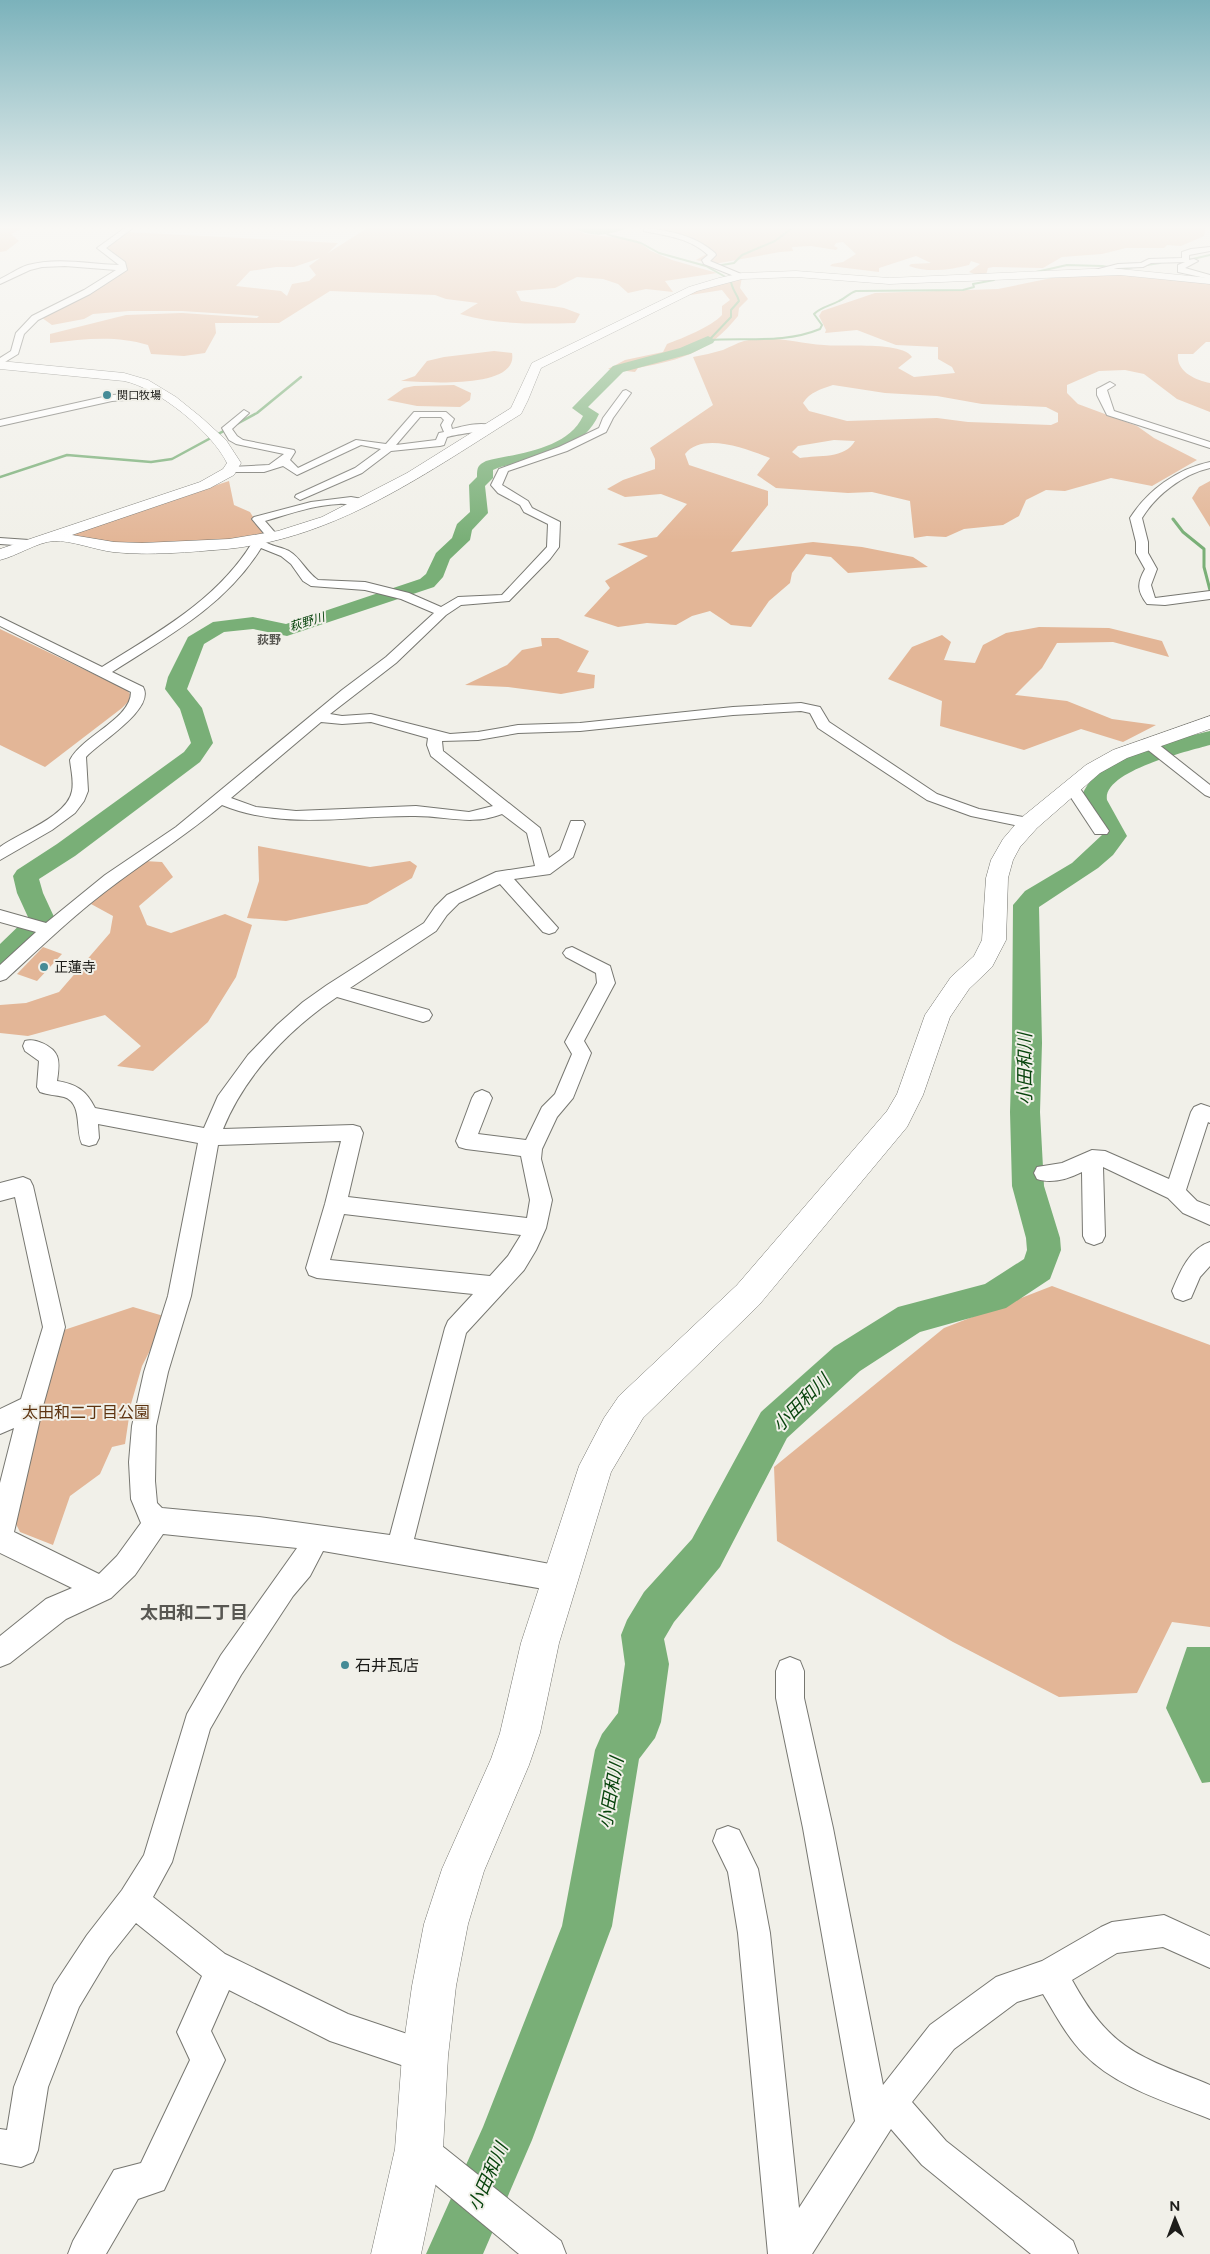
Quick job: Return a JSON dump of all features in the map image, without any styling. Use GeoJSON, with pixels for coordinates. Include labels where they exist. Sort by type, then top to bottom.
{"type":"FeatureCollection","features":[{"type":"Feature","properties":{"kind":"street"},"geometry":{"type":"LineString","coordinates":[[0,363],[15,352],[20,333],[23,330]]}},
{"type":"Feature","properties":{"kind":"street"},"geometry":{"type":"LineString","coordinates":[[52,536],[114,547],[187,548],[257,541],[327,520],[364,502],[491,428],[516,411],[522,402],[528,378],[536,366],[609,330]]}},
{"type":"Feature","properties":{"kind":"street"},"geometry":{"type":"LineString","coordinates":[[0,363],[124,377],[143,382],[184,410],[212,434],[233,459],[234,463],[231,470],[220,478],[189,491],[28,543],[0,555]]}},
{"type":"Feature","properties":{"kind":"street"},"geometry":{"type":"LineString","coordinates":[[1110,385],[1102,389],[1102,395],[1110,413],[1210,444]]}},
{"type":"Feature","properties":{"kind":"street"},"geometry":{"type":"LineString","coordinates":[[0,976],[49,930],[111,879],[182,830],[347,692],[391,660],[442,612],[458,600],[505,598],[546,557],[553,547],[554,522],[528,510],[524,503],[502,491],[496,485],[504,469],[563,449],[603,430],[608,418],[626,392]]}},
{"type":"Feature","properties":{"kind":"street"},"geometry":{"type":"LineString","coordinates":[[0,423],[112,398],[163,395]]}},
{"type":"Feature","properties":{"kind":"street"},"geometry":{"type":"LineString","coordinates":[[231,470],[270,468],[283,460],[290,452],[240,442],[233,438],[227,428],[244,413]]}},
{"type":"Feature","properties":{"kind":"street"},"geometry":{"type":"LineString","coordinates":[[300,497],[350,476],[388,447],[417,414],[443,414],[449,419],[446,425],[449,433]]}},
{"type":"Feature","properties":{"kind":"street"},"geometry":{"type":"LineString","coordinates":[[450,453],[438,449],[443,435],[474,427],[491,428]]}},
{"type":"Feature","properties":{"kind":"street"},"geometry":{"type":"LineString","coordinates":[[283,460],[298,472],[360,442],[388,447],[440,443]]}},
{"type":"Feature","properties":{"kind":"street"},"geometry":{"type":"LineString","coordinates":[[1210,465],[1200,466],[1187,472],[1146,503],[1136,518],[1142,542],[1142,554],[1151,569],[1144,581],[1144,590],[1151,601],[1159,602],[1210,595]]}},
{"type":"Feature","properties":{"kind":"street"},"geometry":{"type":"LineString","coordinates":[[272,536],[258,519],[319,504],[354,500],[364,502]]}},
{"type":"Feature","properties":{"kind":"street"},"geometry":{"type":"LineString","coordinates":[[0,541],[28,543]]}},
{"type":"Feature","properties":{"kind":"street"},"geometry":{"type":"LineString","coordinates":[[257,541],[285,554],[295,562],[306,578],[315,583],[365,586],[405,596],[442,612]]}},
{"type":"Feature","properties":{"kind":"street"},"geometry":{"type":"LineString","coordinates":[[103,672],[172,627],[213,597],[250,560],[257,541]]}},
{"type":"Feature","properties":{"kind":"street"},"geometry":{"type":"LineString","coordinates":[[0,621],[138,690],[140,699],[128,713],[79,756],[77,760],[80,792],[70,808],[52,824],[9,846],[0,855]]}},
{"type":"Feature","properties":{"kind":"street"},"geometry":{"type":"LineString","coordinates":[[319,717],[342,720],[371,718],[436,736],[478,736],[518,728],[580,727],[733,711],[801,707],[815,710],[823,725],[932,797],[976,813],[1030,824]]}},
{"type":"Feature","properties":{"kind":"street"},"geometry":{"type":"LineString","coordinates":[[396,2254],[419,2149],[426,2056],[434,1986],[446,1924],[463,1869],[512,1757],[520,1733],[540,1643],[596,1466],[616,1429],[631,1408],[748,1295],[904,1108],[938,1015],[960,983],[983,961],[992,946],[996,931],[996,887],[999,870],[1010,844],[1093,769],[1120,754],[1210,722]]}},
{"type":"Feature","properties":{"kind":"street"},"geometry":{"type":"LineString","coordinates":[[436,736],[434,745],[436,753],[534,832],[544,870]]}},
{"type":"Feature","properties":{"kind":"street"},"geometry":{"type":"LineString","coordinates":[[1148,743],[1210,792]]}},
{"type":"Feature","properties":{"kind":"street"},"geometry":{"type":"LineString","coordinates":[[1072,787],[1101,831]]}},
{"type":"Feature","properties":{"kind":"street"},"geometry":{"type":"LineString","coordinates":[[220,799],[254,812],[291,816],[417,811],[475,817],[490,814],[505,807]]}},
{"type":"Feature","properties":{"kind":"street"},"geometry":{"type":"LineString","coordinates":[[561,1579],[399,1549],[317,1537],[196,1523],[157,1521],[148,1514],[144,1504],[141,1462],[146,1408],[166,1335],[181,1291],[200,1172],[210,1137],[225,1101],[255,1060],[309,1007],[430,927],[441,911],[453,899],[502,876],[544,870],[568,853],[576,824]]}},
{"type":"Feature","properties":{"kind":"street"},"geometry":{"type":"LineString","coordinates":[[502,876],[550,928]]}},
{"type":"Feature","properties":{"kind":"street"},"geometry":{"type":"LineString","coordinates":[[0,916],[49,930]]}},
{"type":"Feature","properties":{"kind":"street"},"geometry":{"type":"LineString","coordinates":[[399,1549],[456,1328],[525,1250],[535,1228],[541,1200],[531,1159],[532,1149],[549,1112],[563,1098],[575,1072],[582,1053],[574,1042],[590,1016],[606,982],[604,970],[572,953]]}},
{"type":"Feature","properties":{"kind":"street"},"geometry":{"type":"LineString","coordinates":[[333,990],[423,1015]]}},
{"type":"Feature","properties":{"kind":"street"},"geometry":{"type":"LineString","coordinates":[[32,1046],[49,1058],[47,1087],[75,1092],[83,1099],[87,1114],[89,1138]]}},
{"type":"Feature","properties":{"kind":"street"},"geometry":{"type":"LineString","coordinates":[[482,1098],[466,1141],[532,1149]]}},
{"type":"Feature","properties":{"kind":"street"},"geometry":{"type":"LineString","coordinates":[[1175,1192],[1201,1112],[1210,1115]]}},
{"type":"Feature","properties":{"kind":"street"},"geometry":{"type":"LineString","coordinates":[[87,1114],[210,1137],[353,1134],[336,1204],[317,1268],[495,1286]]}},
{"type":"Feature","properties":{"kind":"street"},"geometry":{"type":"LineString","coordinates":[[1092,1158],[1094,1236]]}},
{"type":"Feature","properties":{"kind":"street"},"geometry":{"type":"LineString","coordinates":[[1044,1173],[1065,1171],[1092,1158],[1105,1159],[1175,1192],[1190,1208],[1210,1216]]}},
{"type":"Feature","properties":{"kind":"street"},"geometry":{"type":"LineString","coordinates":[[0,1192],[23,1186],[54,1327],[31,1406],[0,1538],[102,1589]]}},
{"type":"Feature","properties":{"kind":"street"},"geometry":{"type":"LineString","coordinates":[[336,1204],[535,1228]]}},
{"type":"Feature","properties":{"kind":"street"},"geometry":{"type":"LineString","coordinates":[[1182,1291],[1191,1271],[1210,1251]]}},
{"type":"Feature","properties":{"kind":"street"},"geometry":{"type":"LineString","coordinates":[[0,1422],[31,1406]]}},
{"type":"Feature","properties":{"kind":"street"},"geometry":{"type":"LineString","coordinates":[[0,1653],[56,1609],[102,1589],[118,1576],[136,1556],[157,1521]]}},
{"type":"Feature","properties":{"kind":"street"},"geometry":{"type":"LineString","coordinates":[[0,2146],[21,2150],[31,2087],[66,1997],[98,1946],[133,1900],[157,1862],[197,1724],[231,1665],[284,1587],[301,1567],[317,1537]]}},
{"type":"Feature","properties":{"kind":"street"},"geometry":{"type":"LineString","coordinates":[[790,1671],[790,1698],[881,2113],[1060,2254]]}},
{"type":"Feature","properties":{"kind":"street"},"geometry":{"type":"LineString","coordinates":[[728,1841],[743,1869],[754,1933],[786,2254]]}},
{"type":"Feature","properties":{"kind":"street"},"geometry":{"type":"LineString","coordinates":[[133,1900],[222,1969],[342,2029],[426,2056]]}},
{"type":"Feature","properties":{"kind":"street"},"geometry":{"type":"LineString","coordinates":[[791,2254],[881,2113],[942,2037],[1008,1989],[1050,1975],[1112,1938],[1164,1931],[1210,1952]]}},
{"type":"Feature","properties":{"kind":"street"},"geometry":{"type":"LineString","coordinates":[[86,2254],[127,2183],[152,2178],[208,2060],[194,2032],[222,1969]]}},
{"type":"Feature","properties":{"kind":"street"},"geometry":{"type":"LineString","coordinates":[[1050,1975],[1080,2022],[1103,2050],[1143,2074],[1210,2102]]}},
{"type":"Feature","properties":{"kind":"street"},"geometry":{"type":"LineString","coordinates":[[419,2149],[548,2254]]}},
{"type":"Feature","properties":{"kind":"green space"},"geometry":{"type":"Polygon","coordinates":[[[65,330],[216,330],[216,333],[205,353],[184,356],[151,354],[148,345],[124,340],[88,339],[50,343],[50,334],[65,330]]]}},
{"type":"Feature","properties":{"kind":"green space"},"geometry":{"type":"Polygon","coordinates":[[[699,330],[725,330],[705,346],[682,357],[638,368],[635,372],[608,369],[625,360],[663,352],[667,344],[699,330]]]}},
{"type":"Feature","properties":{"kind":"green space"},"geometry":{"type":"Polygon","coordinates":[[[826,330],[855,330],[825,333],[826,330]]]}},
{"type":"Feature","properties":{"kind":"green space"},"geometry":{"type":"Polygon","coordinates":[[[857,330],[1210,330],[1210,342],[1206,342],[1193,354],[1178,354],[1178,360],[1180,366],[1188,374],[1210,383],[1210,412],[1177,399],[1144,374],[1125,370],[1099,371],[1067,385],[1067,393],[1078,404],[1137,426],[1154,438],[1197,460],[1152,486],[1111,478],[1065,491],[1046,490],[1026,500],[1019,516],[1003,525],[964,529],[946,537],[927,536],[914,538],[910,501],[872,492],[848,493],[776,488],[757,475],[770,458],[726,444],[703,444],[693,447],[685,454],[689,465],[768,491],[768,505],[731,552],[813,542],[862,547],[913,557],[928,567],[848,573],[831,557],[806,554],[792,573],[790,583],[769,601],[751,627],[731,625],[710,611],[692,616],[676,625],[647,623],[618,627],[584,616],[610,588],[605,581],[648,556],[617,544],[657,537],[687,504],[661,494],[625,497],[607,489],[623,480],[655,469],[655,459],[650,448],[713,405],[693,357],[723,350],[744,341],[764,338],[824,345],[871,346],[897,349],[906,352],[912,357],[898,368],[914,377],[955,373],[952,367],[938,359],[938,347],[896,345],[857,330]],[[833,385],[816,391],[803,403],[809,411],[847,421],[937,418],[968,422],[1051,425],[1058,422],[1058,413],[1046,407],[982,404],[937,396],[885,393],[833,385]],[[834,440],[798,446],[792,452],[800,458],[831,455],[845,451],[855,441],[834,440]]]}},
{"type":"Feature","properties":{"kind":"green space"},"geometry":{"type":"Polygon","coordinates":[[[494,351],[512,353],[510,365],[501,373],[486,378],[448,382],[401,381],[415,376],[427,361],[494,351]]]}},
{"type":"Feature","properties":{"kind":"green space"},"geometry":{"type":"Polygon","coordinates":[[[454,385],[471,393],[470,400],[460,407],[417,406],[387,400],[404,388],[454,385]]]}},
{"type":"Feature","properties":{"kind":"green space"},"geometry":{"type":"Polygon","coordinates":[[[229,481],[234,505],[250,512],[264,535],[228,541],[117,545],[64,535],[229,481]]]}},
{"type":"Feature","properties":{"kind":"green space"},"geometry":{"type":"Polygon","coordinates":[[[1210,481],[1210,527],[1192,498],[1199,487],[1210,481]]]}},
{"type":"Feature","properties":{"kind":"green space"},"geometry":{"type":"Polygon","coordinates":[[[1039,627],[1109,628],[1162,641],[1169,657],[1113,642],[1057,643],[1042,668],[1015,695],[1067,701],[1112,719],[1156,725],[1123,742],[1081,729],[1024,750],[940,726],[942,701],[888,679],[912,647],[942,635],[951,642],[944,660],[975,663],[983,645],[1006,633],[1039,627]]]}},
{"type":"Feature","properties":{"kind":"green space"},"geometry":{"type":"Polygon","coordinates":[[[0,629],[127,690],[130,694],[129,701],[45,767],[0,745],[0,629]]]}},
{"type":"Feature","properties":{"kind":"green space"},"geometry":{"type":"Polygon","coordinates":[[[541,638],[558,638],[589,651],[577,672],[595,675],[594,688],[561,694],[508,687],[465,685],[507,665],[522,650],[542,646],[541,638]]]}},
{"type":"Feature","properties":{"kind":"green space"},"geometry":{"type":"Polygon","coordinates":[[[258,846],[370,867],[410,861],[417,866],[412,878],[367,904],[286,921],[247,918],[259,881],[258,846]]]}},
{"type":"Feature","properties":{"kind":"green space"},"geometry":{"type":"Polygon","coordinates":[[[144,861],[162,862],[173,877],[139,906],[147,925],[171,933],[225,914],[252,925],[236,977],[208,1022],[153,1071],[117,1066],[141,1046],[105,1015],[28,1036],[0,1033],[0,1005],[26,1003],[59,992],[110,933],[113,916],[91,904],[115,882],[144,861]]]}},
{"type":"Feature","properties":{"kind":"green space"},"geometry":{"type":"Polygon","coordinates":[[[43,947],[62,954],[37,981],[17,974],[43,947]]]}},
{"type":"Feature","properties":{"kind":"green space"},"geometry":{"type":"Polygon","coordinates":[[[1052,1286],[1210,1345],[1210,1627],[1172,1622],[1137,1693],[1059,1697],[953,1642],[777,1541],[774,1467],[944,1328],[1052,1286]]]}},
{"type":"Feature","properties":{"kind":"green space","name":"太田和二丁目公園"},"geometry":{"type":"Polygon","coordinates":[[[133,1307],[167,1317],[142,1366],[131,1404],[125,1444],[112,1447],[100,1474],[70,1496],[53,1545],[20,1532],[13,1518],[61,1331],[133,1307]]]}},
{"type":"Feature","properties":{"kind":"shaded area"},"geometry":{"type":"Polygon","coordinates":[[[1187,1647],[1210,1647],[1210,1782],[1202,1783],[1166,1708],[1187,1647]]]}},
{"type":"Feature","properties":{"kind":"waterway"},"geometry":{"type":"LineString","coordinates":[[711,338],[718,330]]}},
{"type":"Feature","properties":{"kind":"waterway"},"geometry":{"type":"LineString","coordinates":[[708,340],[793,337],[817,330]]}},
{"type":"Feature","properties":{"kind":"waterway","name":"萩野川"},"geometry":{"type":"LineString","coordinates":[[0,960],[42,919],[30,893],[26,876],[66,850],[192,757],[202,743],[191,708],[176,689],[179,677],[195,641],[202,635],[220,626],[253,623],[287,630],[427,583],[434,577],[442,557],[461,540],[463,528],[479,513],[477,485],[485,478],[485,468],[492,464],[549,450],[564,444],[576,436],[586,426],[591,414],[579,408],[618,369],[685,351],[708,340]]}},
{"type":"Feature","properties":{"kind":"waterway"},"geometry":{"type":"LineString","coordinates":[[0,477],[67,455],[151,462],[172,459],[257,413],[301,377]]}},
{"type":"Feature","properties":{"kind":"waterway"},"geometry":{"type":"LineString","coordinates":[[1173,519],[1183,532],[1204,549],[1204,567],[1210,590]]}},
{"type":"Feature","properties":{"kind":"waterway","name":"小田和川"},"geometry":{"type":"LineString","coordinates":[[454,2254],[505,2140],[587,1926],[618,1750],[639,1722],[647,1664],[642,1635],[659,1607],[706,1553],[774,1425],[847,1359],[911,1318],[994,1297],[1038,1268],[1044,1250],[1043,1238],[1028,1186],[1025,1112],[1027,1043],[1026,905],[1097,856],[1115,836],[1099,810],[1094,795],[1099,784],[1109,774],[1143,758],[1210,738]]}},
{"type":"Feature","properties":{"kind":"place","name":"関口牧場"},"geometry":{"type":"Point","coordinates":[107,395]}},
{"type":"Feature","properties":{"kind":"place","name":"正蓮寺"},"geometry":{"type":"Point","coordinates":[44,967]}},
{"type":"Feature","properties":{"kind":"place","name":"石井瓦店"},"geometry":{"type":"Point","coordinates":[345,1665]}},
{"type":"Feature","properties":{"kind":"district","name":"荻野"},"geometry":{"type":"Point","coordinates":[269,640]}},
{"type":"Feature","properties":{"kind":"district","name":"太田和二丁目"},"geometry":{"type":"Point","coordinates":[194,1613]}}]}
